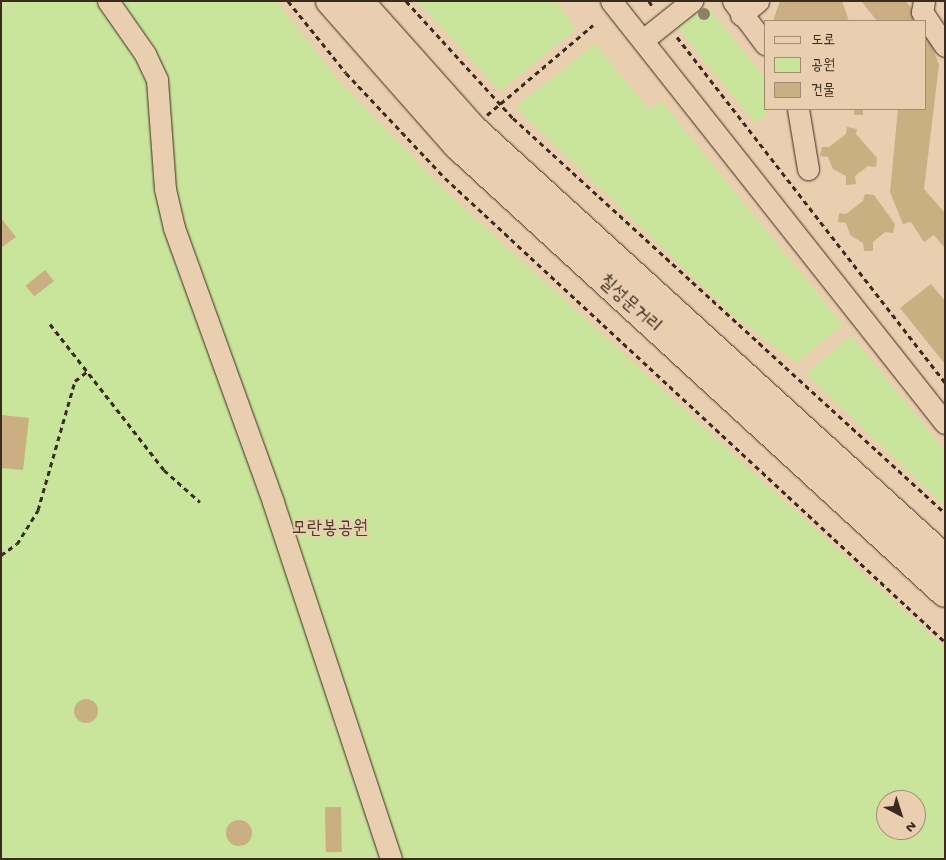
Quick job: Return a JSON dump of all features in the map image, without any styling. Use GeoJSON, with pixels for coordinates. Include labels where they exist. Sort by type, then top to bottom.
{"type":"FeatureCollection","features":[{"type":"Feature","properties":{"kind":"main road","name":"칠성문거리"},"geometry":{"type":"LineString","coordinates":[[330,1],[465,137],[945,593]]}},
{"type":"Feature","properties":{"kind":"main road","name":"칠성문거리"},"geometry":{"type":"LineString","coordinates":[[359,1],[465,137],[945,560]]}},
{"type":"Feature","properties":{"kind":"street"},"geometry":{"type":"LineString","coordinates":[[108,1],[146,54],[157,80],[165,189],[174,228],[276,511],[391,859]]}},
{"type":"Feature","properties":{"kind":"street"},"geometry":{"type":"LineString","coordinates":[[611,1],[945,423]]}},
{"type":"Feature","properties":{"kind":"street"},"geometry":{"type":"LineString","coordinates":[[643,40],[692,1]]}},
{"type":"Feature","properties":{"kind":"street"},"geometry":{"type":"LineString","coordinates":[[758,1],[737,8],[764,43]]}},
{"type":"Feature","properties":{"kind":"street"},"geometry":{"type":"LineString","coordinates":[[924,1],[922,12],[945,46]]}},
{"type":"Feature","properties":{"kind":"street"},"geometry":{"type":"LineString","coordinates":[[798,110],[808,169]]}},
{"type":"Feature","properties":{"kind":"path"},"geometry":{"type":"LineString","coordinates":[[288,1],[346,73],[434,167],[945,642]]}},
{"type":"Feature","properties":{"kind":"path"},"geometry":{"type":"LineString","coordinates":[[406,1],[498,104],[945,513]]}},
{"type":"Feature","properties":{"kind":"path"},"geometry":{"type":"LineString","coordinates":[[648,1],[945,383]]}},
{"type":"Feature","properties":{"kind":"path"},"geometry":{"type":"LineString","coordinates":[[434,167],[498,104],[594,25]]}},
{"type":"Feature","properties":{"kind":"path"},"geometry":{"type":"LineString","coordinates":[[50,324],[164,470],[200,502]]}},
{"type":"Feature","properties":{"kind":"path"},"geometry":{"type":"LineString","coordinates":[[1,556],[17,544],[38,510],[75,381],[88,371]]}},
{"type":"Feature","properties":{"kind":"green space","name":"모란봉공원"},"geometry":{"type":"Polygon","coordinates":[[[1,1],[276,1],[339,81],[451,196],[945,648],[945,859],[1,859],[1,1]]]}},
{"type":"Feature","properties":{"kind":"green space"},"geometry":{"type":"Polygon","coordinates":[[[417,1],[556,1],[576,29],[500,91],[417,1]]]}},
{"type":"Feature","properties":{"kind":"green space"},"geometry":{"type":"Polygon","coordinates":[[[707,6],[764,77],[764,110],[771,110],[755,123],[678,28],[707,6]]]}},
{"type":"Feature","properties":{"kind":"green space"},"geometry":{"type":"Polygon","coordinates":[[[595,44],[649,110],[661,101],[843,325],[796,363],[734,316],[515,107],[595,44]]]}},
{"type":"Feature","properties":{"kind":"green space"},"geometry":{"type":"Polygon","coordinates":[[[851,336],[945,450],[945,506],[806,374],[851,336]]]}},
{"type":"Feature","properties":{"kind":"building"},"geometry":{"type":"Polygon","coordinates":[[[780,1],[842,1],[849,20],[773,20],[780,1]]]}},
{"type":"Feature","properties":{"kind":"building"},"geometry":{"type":"Polygon","coordinates":[[[906,1],[920,20],[876,20],[862,2],[906,1]]]}},
{"type":"Feature","properties":{"kind":"building"},"geometry":{"type":"Polygon","coordinates":[[[926,28],[939,65],[924,189],[945,213],[945,248],[934,235],[924,242],[911,222],[903,224],[890,192],[898,110],[926,110],[926,28]]]}},
{"type":"Feature","properties":{"kind":"building"},"geometry":{"type":"Polygon","coordinates":[[[854,110],[863,110],[863,115],[854,115],[854,110]]]}},
{"type":"Feature","properties":{"kind":"building"},"geometry":{"type":"Polygon","coordinates":[[[847,127],[857,129],[856,134],[877,158],[876,167],[868,166],[855,176],[856,184],[846,185],[846,176],[833,169],[828,157],[820,156],[822,147],[829,147],[846,134],[847,127]]]}},
{"type":"Feature","properties":{"kind":"building"},"geometry":{"type":"Polygon","coordinates":[[[865,194],[874,195],[895,224],[893,233],[885,232],[873,242],[873,251],[864,251],[863,243],[850,235],[846,223],[838,222],[839,213],[846,214],[863,201],[865,194]]]}},
{"type":"Feature","properties":{"kind":"building"},"geometry":{"type":"Polygon","coordinates":[[[1,218],[16,237],[1,248],[1,218]]]}},
{"type":"Feature","properties":{"kind":"building"},"geometry":{"type":"Polygon","coordinates":[[[45,270],[54,281],[34,297],[26,286],[45,270]]]}},
{"type":"Feature","properties":{"kind":"building"},"geometry":{"type":"Polygon","coordinates":[[[931,284],[945,301],[945,364],[900,308],[931,284]]]}},
{"type":"Feature","properties":{"kind":"building"},"geometry":{"type":"Polygon","coordinates":[[[2,415],[29,418],[23,470],[1,468],[2,415]]]}},
{"type":"Feature","properties":{"kind":"building"},"geometry":{"type":"Polygon","coordinates":[[[86,699],[95,702],[98,711],[95,720],[86,723],[77,720],[74,711],[77,702],[86,699]]]}},
{"type":"Feature","properties":{"kind":"building"},"geometry":{"type":"Polygon","coordinates":[[[325,807],[341,807],[342,852],[326,852],[325,807]]]}},
{"type":"Feature","properties":{"kind":"building"},"geometry":{"type":"Polygon","coordinates":[[[239,820],[248,824],[252,833],[248,842],[239,846],[230,842],[226,833],[230,824],[239,820]]]}}]}
